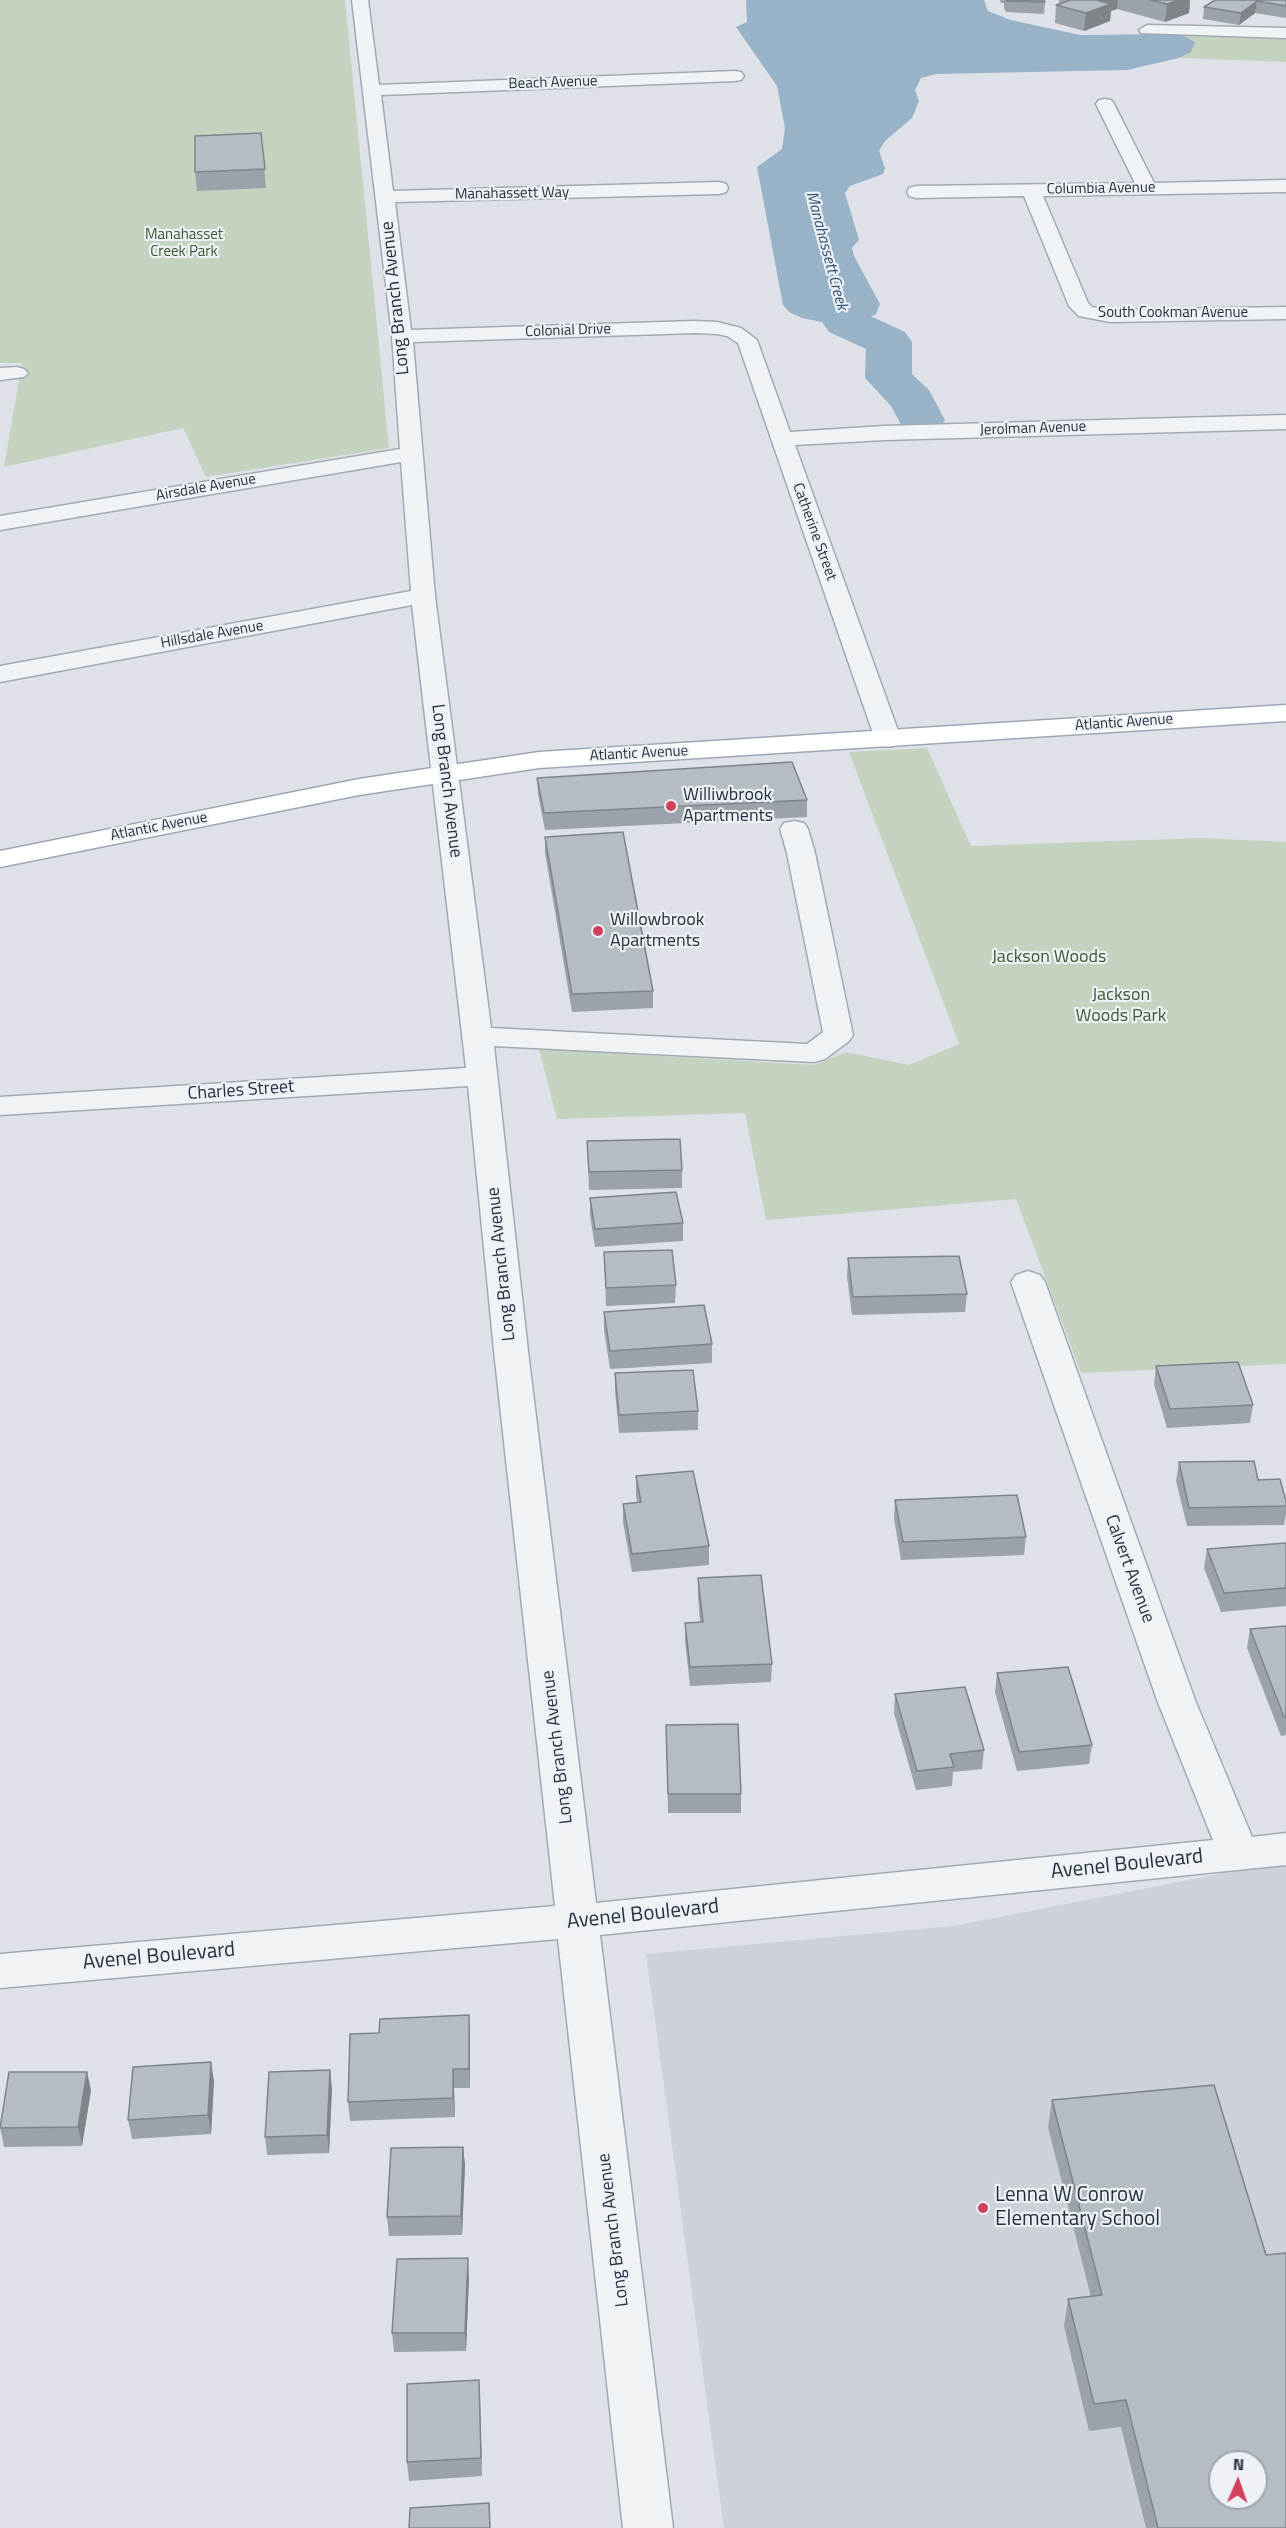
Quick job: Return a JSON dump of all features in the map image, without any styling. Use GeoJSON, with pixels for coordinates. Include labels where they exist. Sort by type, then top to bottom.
{"type":"FeatureCollection","features":[{"type":"Feature","properties":{"kind":"main road","name":"Atlantic Avenue"},"geometry":{"type":"LineString","coordinates":[[0,859],[359,787],[539,760],[1286,713]]}},
{"type":"Feature","properties":{"kind":"street","name":"Long Branch Avenue"},"geometry":{"type":"LineString","coordinates":[[360,0],[402,336],[423,596],[478,1036],[512,1360],[648,2528]]}},
{"type":"Feature","properties":{"kind":"street"},"geometry":{"type":"LineString","coordinates":[[1146,30],[1286,33]]}},
{"type":"Feature","properties":{"kind":"street","name":"Beach Avenue"},"geometry":{"type":"LineString","coordinates":[[371,90],[735,76]]}},
{"type":"Feature","properties":{"kind":"street"},"geometry":{"type":"LineString","coordinates":[[1105,104],[1147,188]]}},
{"type":"Feature","properties":{"kind":"street","name":"Columbia Avenue"},"geometry":{"type":"LineString","coordinates":[[916,192],[1286,186]]}},
{"type":"Feature","properties":{"kind":"street","name":"Manahassett Way"},"geometry":{"type":"LineString","coordinates":[[385,197],[719,188]]}},
{"type":"Feature","properties":{"kind":"street","name":"South Cookman Avenue"},"geometry":{"type":"LineString","coordinates":[[1032,190],[1079,306],[1086,312],[1110,316],[1286,313]]}},
{"type":"Feature","properties":{"kind":"street","name":"Colonial Drive"},"geometry":{"type":"LineString","coordinates":[[402,336],[695,327],[717,328],[734,333]]}},
{"type":"Feature","properties":{"kind":"street","name":"Catherine Street"},"geometry":{"type":"LineString","coordinates":[[734,333],[747,340],[888,739]]}},
{"type":"Feature","properties":{"kind":"street","name":"Jerolman Avenue"},"geometry":{"type":"LineString","coordinates":[[781,438],[1286,422]]}},
{"type":"Feature","properties":{"kind":"street","name":"Airsdale Avenue"},"geometry":{"type":"LineString","coordinates":[[0,523],[411,453]]}},
{"type":"Feature","properties":{"kind":"street","name":"Hillsdale Avenue"},"geometry":{"type":"LineString","coordinates":[[0,674],[423,596]]}},
{"type":"Feature","properties":{"kind":"street"},"geometry":{"type":"LineString","coordinates":[[478,1036],[814,1053],[838,1035],[801,853],[794,829]]}},
{"type":"Feature","properties":{"kind":"street","name":"Charles Street"},"geometry":{"type":"LineString","coordinates":[[0,1106],[482,1076]]}},
{"type":"Feature","properties":{"kind":"street","name":"Calvert Avenue"},"geometry":{"type":"LineString","coordinates":[[1028,1282],[1176,1700],[1238,1853]]}},
{"type":"Feature","properties":{"kind":"street","name":"Avenel Boulevard"},"geometry":{"type":"LineString","coordinates":[[0,1971],[578,1922],[1286,1849]]}},
{"type":"Feature","properties":{"kind":"shaded area","name":"Lenna W Conrow Elementary School"},"geometry":{"type":"Polygon","coordinates":[[[1286,1861],[1286,2528],[724,2528],[646,1954],[953,1926],[1286,1861]]]}},
{"type":"Feature","properties":{"kind":"green space","name":"Manahasset Creek Park"},"geometry":{"type":"Polygon","coordinates":[[[0,0],[345,0],[389,448],[206,477],[183,428],[4,467],[22,363],[0,363],[0,0]]]}},
{"type":"Feature","properties":{"kind":"green space"},"geometry":{"type":"Polygon","coordinates":[[[1180,34],[1286,39],[1286,62],[1179,58],[1180,34]]]}},
{"type":"Feature","properties":{"kind":"green space","name":"Jackson Woods"},"geometry":{"type":"Polygon","coordinates":[[[927,748],[971,846],[1201,838],[1286,842],[1286,1364],[1081,1373],[1016,1199],[766,1220],[745,1113],[557,1119],[539,1049],[814,1065],[846,1052],[909,1065],[959,1044],[849,752],[927,748]]]}},
{"type":"Feature","properties":{"kind":"water"},"geometry":{"type":"Polygon","coordinates":[[[746,0],[984,0],[988,11],[1011,20],[1080,35],[1180,34],[1195,42],[1191,52],[1179,58],[1127,70],[937,74],[921,78],[915,90],[919,101],[912,118],[885,141],[879,151],[885,168],[883,174],[850,186],[845,193],[859,240],[852,248],[854,256],[880,304],[876,314],[865,319],[845,322],[822,322],[802,318],[789,312],[783,305],[757,167],[782,149],[785,128],[777,86],[736,27],[747,22],[746,0]]]}},
{"type":"Feature","properties":{"kind":"building"},"geometry":{"type":"Polygon","coordinates":[[[1044,0],[1045,2],[1006,1],[1044,0]]]}},
{"type":"Feature","properties":{"kind":"building"},"geometry":{"type":"Polygon","coordinates":[[[1071,0],[1096,0],[1111,4],[1086,13],[1056,5],[1071,0]]]}},
{"type":"Feature","properties":{"kind":"building"},"geometry":{"type":"Polygon","coordinates":[[[1150,0],[1179,0],[1167,4],[1150,0]]]}},
{"type":"Feature","properties":{"kind":"building"},"geometry":{"type":"Polygon","coordinates":[[[1215,0],[1286,0],[1286,6],[1257,1],[1241,13],[1204,7],[1215,0]]]}},
{"type":"Feature","properties":{"kind":"building"},"geometry":{"type":"Polygon","coordinates":[[[261,133],[265,169],[195,172],[195,136],[261,133]]]}},
{"type":"Feature","properties":{"kind":"building"},"geometry":{"type":"Polygon","coordinates":[[[792,762],[807,800],[544,813],[537,778],[792,762]]]}},
{"type":"Feature","properties":{"kind":"building","name":"Willowbrook Apartments"},"geometry":{"type":"Polygon","coordinates":[[[623,832],[653,991],[572,994],[545,837],[623,832]]]}},
{"type":"Feature","properties":{"kind":"building"},"geometry":{"type":"Polygon","coordinates":[[[680,1139],[682,1170],[589,1172],[587,1141],[680,1139]]]}},
{"type":"Feature","properties":{"kind":"building"},"geometry":{"type":"Polygon","coordinates":[[[676,1192],[683,1223],[595,1229],[590,1198],[676,1192]]]}},
{"type":"Feature","properties":{"kind":"building"},"geometry":{"type":"Polygon","coordinates":[[[672,1250],[676,1285],[606,1288],[604,1252],[672,1250]]]}},
{"type":"Feature","properties":{"kind":"building"},"geometry":{"type":"Polygon","coordinates":[[[959,1256],[967,1294],[853,1297],[848,1258],[959,1256]]]}},
{"type":"Feature","properties":{"kind":"building"},"geometry":{"type":"Polygon","coordinates":[[[704,1305],[712,1344],[610,1351],[604,1312],[704,1305]]]}},
{"type":"Feature","properties":{"kind":"building"},"geometry":{"type":"Polygon","coordinates":[[[1238,1362],[1253,1405],[1170,1409],[1156,1366],[1238,1362]]]}},
{"type":"Feature","properties":{"kind":"building"},"geometry":{"type":"Polygon","coordinates":[[[693,1370],[698,1411],[619,1415],[615,1373],[693,1370]]]}},
{"type":"Feature","properties":{"kind":"building"},"geometry":{"type":"Polygon","coordinates":[[[1254,1461],[1258,1480],[1280,1479],[1286,1506],[1189,1508],[1179,1462],[1254,1461]]]}},
{"type":"Feature","properties":{"kind":"building"},"geometry":{"type":"Polygon","coordinates":[[[693,1471],[709,1546],[632,1554],[623,1504],[641,1502],[636,1476],[693,1471]]]}},
{"type":"Feature","properties":{"kind":"building"},"geometry":{"type":"Polygon","coordinates":[[[1017,1495],[1026,1537],[903,1542],[895,1500],[1017,1495]]]}},
{"type":"Feature","properties":{"kind":"building"},"geometry":{"type":"Polygon","coordinates":[[[1286,1543],[1286,1588],[1224,1593],[1207,1549],[1286,1543]]]}},
{"type":"Feature","properties":{"kind":"building"},"geometry":{"type":"Polygon","coordinates":[[[761,1575],[772,1664],[690,1667],[685,1623],[703,1622],[698,1578],[761,1575]]]}},
{"type":"Feature","properties":{"kind":"building"},"geometry":{"type":"Polygon","coordinates":[[[1286,1626],[1286,1717],[1284,1717],[1250,1629],[1286,1626]]]}},
{"type":"Feature","properties":{"kind":"building"},"geometry":{"type":"Polygon","coordinates":[[[1068,1667],[1092,1745],[1019,1752],[997,1673],[1068,1667]]]}},
{"type":"Feature","properties":{"kind":"building"},"geometry":{"type":"Polygon","coordinates":[[[965,1687],[984,1750],[950,1754],[954,1767],[917,1771],[895,1694],[965,1687]]]}},
{"type":"Feature","properties":{"kind":"building"},"geometry":{"type":"Polygon","coordinates":[[[738,1724],[741,1794],[668,1794],[666,1725],[738,1724]]]}},
{"type":"Feature","properties":{"kind":"building"},"geometry":{"type":"Polygon","coordinates":[[[469,2015],[469,2069],[453,2069],[453,2098],[348,2102],[350,2034],[379,2033],[380,2019],[469,2015]]]}},
{"type":"Feature","properties":{"kind":"building"},"geometry":{"type":"Polygon","coordinates":[[[211,2062],[208,2115],[128,2120],[133,2067],[211,2062]]]}},
{"type":"Feature","properties":{"kind":"building"},"geometry":{"type":"Polygon","coordinates":[[[330,2070],[327,2135],[265,2137],[269,2072],[330,2070]]]}},
{"type":"Feature","properties":{"kind":"building"},"geometry":{"type":"Polygon","coordinates":[[[9,2072],[87,2072],[78,2127],[0,2128],[9,2072]]]}},
{"type":"Feature","properties":{"kind":"building"},"geometry":{"type":"Polygon","coordinates":[[[1214,2085],[1266,2255],[1286,2253],[1286,2528],[1158,2528],[1126,2400],[1094,2404],[1068,2299],[1102,2295],[1052,2100],[1214,2085]]]}},
{"type":"Feature","properties":{"kind":"building"},"geometry":{"type":"Polygon","coordinates":[[[463,2147],[461,2216],[387,2217],[391,2148],[463,2147]]]}},
{"type":"Feature","properties":{"kind":"building"},"geometry":{"type":"Polygon","coordinates":[[[468,2258],[465,2333],[392,2333],[397,2259],[468,2258]]]}},
{"type":"Feature","properties":{"kind":"building"},"geometry":{"type":"Polygon","coordinates":[[[479,2380],[481,2458],[407,2462],[407,2384],[479,2380]]]}},
{"type":"Feature","properties":{"kind":"building"},"geometry":{"type":"Polygon","coordinates":[[[489,2503],[490,2528],[409,2528],[410,2508],[489,2503]]]}},
{"type":"Feature","properties":{"kind":"waterway","name":"Manahassett Creek"},"geometry":{"type":"LineString","coordinates":[[819,226],[845,322],[889,342],[889,378],[912,400],[921,420]]}},
{"type":"Feature","properties":{"kind":"place","name":"Williwbrook Apartments"},"geometry":{"type":"Point","coordinates":[671,806]}},
{"type":"Feature","properties":{"kind":"place","name":"Willowbrook Apartments"},"geometry":{"type":"Point","coordinates":[598,931]}},
{"type":"Feature","properties":{"kind":"place","name":"Lenna W Conrow Elementary School"},"geometry":{"type":"Point","coordinates":[983,2208]}},
{"type":"Feature","properties":{"kind":"park label","name":"Jackson Woods Park"},"geometry":{"type":"Point","coordinates":[1121,1006]}}]}
